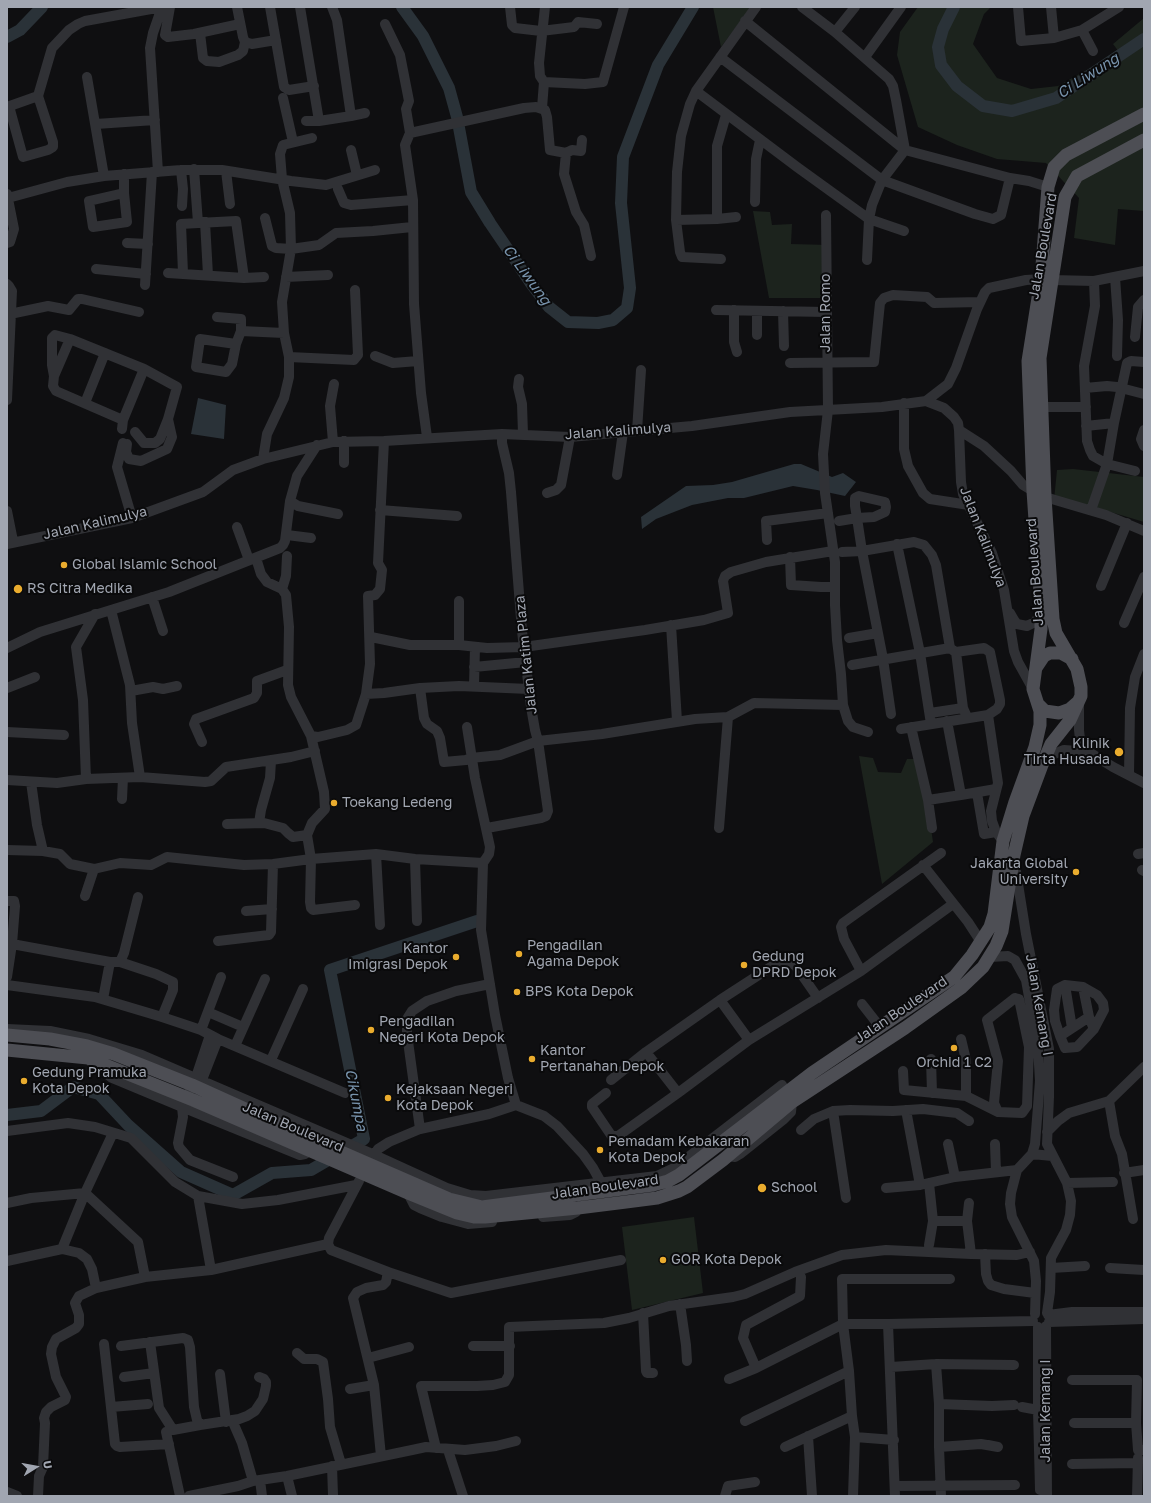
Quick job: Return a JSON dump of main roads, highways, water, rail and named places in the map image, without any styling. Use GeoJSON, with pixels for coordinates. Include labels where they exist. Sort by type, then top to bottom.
{"type":"FeatureCollection","features":[{"type":"Feature","properties":{"kind":"main road"},"geometry":{"type":"LineString","coordinates":[[1054,167],[1066,155],[1144,114]]}},
{"type":"Feature","properties":{"kind":"main road"},"geometry":{"type":"LineString","coordinates":[[1054,167],[1069,163],[1144,123]]}},
{"type":"Feature","properties":{"kind":"main road","name":"Jalan Boulevard"},"geometry":{"type":"LineString","coordinates":[[7,1050],[88,1058],[186,1106],[314,1149],[449,1199],[482,1207],[603,1187],[622,1189],[653,1185],[668,1181],[679,1175],[787,1093],[954,977],[981,942],[990,927],[994,914],[1000,837],[1015,802],[1035,747],[1040,725],[1040,711],[1033,689],[1041,629],[1041,614],[1033,491],[1028,361],[1065,197],[1077,176],[1144,140]]}},
{"type":"Feature","properties":{"kind":"main road","name":"Jalan Boulevard"},"geometry":{"type":"LineString","coordinates":[[7,1035],[50,1039],[87,1046],[197,1083],[314,1149],[359,1180],[408,1193],[457,1213],[474,1217],[578,1208],[626,1202],[657,1198],[679,1191],[687,1187],[727,1156],[787,1093],[905,1028],[961,988],[983,967],[990,957],[1002,931],[1014,855],[1023,816],[1051,744],[1067,725],[1079,701],[1081,692],[1081,682],[1072,659],[1056,633],[1053,619],[1045,497],[1040,358],[1047,280],[1048,187],[1054,167]]}},
{"type":"Feature","properties":{"kind":"main road"},"geometry":{"type":"LineString","coordinates":[[1036,668],[1044,656],[1050,653],[1061,653],[1072,659]]}},
{"type":"Feature","properties":{"kind":"main road"},"geometry":{"type":"LineString","coordinates":[[1040,711],[1059,713],[1070,709],[1079,701]]}},
{"type":"Feature","properties":{"kind":"main road"},"geometry":{"type":"LineString","coordinates":[[622,1189],[626,1202]]}},
{"type":"Feature","properties":{"kind":"waterway","name":"Ci Liwung"},"geometry":{"type":"LineString","coordinates":[[7,37],[20,30],[42,7]]}},
{"type":"Feature","properties":{"kind":"waterway","name":"Ci Liwung"},"geometry":{"type":"LineString","coordinates":[[402,7],[423,36],[449,88],[457,117],[471,192],[490,223],[549,307],[568,322],[598,323],[613,320],[627,308],[630,288],[621,203],[623,157],[658,65],[693,7]]}},
{"type":"Feature","properties":{"kind":"waterway","name":"Ci Liwung"},"geometry":{"type":"LineString","coordinates":[[954,7],[943,29],[938,47],[941,65],[957,86],[983,106],[1012,111],[1056,98],[1144,39]]}},
{"type":"Feature","properties":{"kind":"waterway","name":"Cikumpa"},"geometry":{"type":"LineString","coordinates":[[7,1115],[41,1111],[73,1087],[99,1094],[128,1125],[181,1172],[233,1195],[272,1173],[311,1170],[364,1139],[330,970],[477,921]]}},
{"type":"Feature","properties":{"kind":"place","name":"Global Islamic School"},"geometry":{"type":"Point","coordinates":[64,565]}},
{"type":"Feature","properties":{"kind":"place","name":"RS Citra Medika"},"geometry":{"type":"Point","coordinates":[18,589]}},
{"type":"Feature","properties":{"kind":"place","name":"Klinik Tirta Husada"},"geometry":{"type":"Point","coordinates":[1119,752]}},
{"type":"Feature","properties":{"kind":"place","name":"Toekang Ledeng"},"geometry":{"type":"Point","coordinates":[334,803]}},
{"type":"Feature","properties":{"kind":"place","name":"Jakarta Global University"},"geometry":{"type":"Point","coordinates":[1076,872]}},
{"type":"Feature","properties":{"kind":"place","name":"Pengadilan Agama Depok"},"geometry":{"type":"Point","coordinates":[519,954]}},
{"type":"Feature","properties":{"kind":"place","name":"Kantor Imigrasi Depok"},"geometry":{"type":"Point","coordinates":[456,957]}},
{"type":"Feature","properties":{"kind":"place","name":"Gedung DPRD Depok"},"geometry":{"type":"Point","coordinates":[744,965]}},
{"type":"Feature","properties":{"kind":"place","name":"BPS Kota Depok"},"geometry":{"type":"Point","coordinates":[517,992]}},
{"type":"Feature","properties":{"kind":"place","name":"Pengadilan Negeri Kota Depok"},"geometry":{"type":"Point","coordinates":[371,1030]}},
{"type":"Feature","properties":{"kind":"place","name":"Orchid 1 C2"},"geometry":{"type":"Point","coordinates":[954,1048]}},
{"type":"Feature","properties":{"kind":"place","name":"Kantor Pertanahan Depok"},"geometry":{"type":"Point","coordinates":[532,1059]}},
{"type":"Feature","properties":{"kind":"place","name":"Gedung Pramuka Kota Depok"},"geometry":{"type":"Point","coordinates":[24,1081]}},
{"type":"Feature","properties":{"kind":"place","name":"Kejaksaan Negeri Kota Depok"},"geometry":{"type":"Point","coordinates":[388,1098]}},
{"type":"Feature","properties":{"kind":"place","name":"Pemadam Kebakaran Kota Depok"},"geometry":{"type":"Point","coordinates":[600,1150]}},
{"type":"Feature","properties":{"kind":"place","name":"School"},"geometry":{"type":"Point","coordinates":[762,1188]}},
{"type":"Feature","properties":{"kind":"place","name":"GOR Kota Depok"},"geometry":{"type":"Point","coordinates":[663,1260]}}]}
